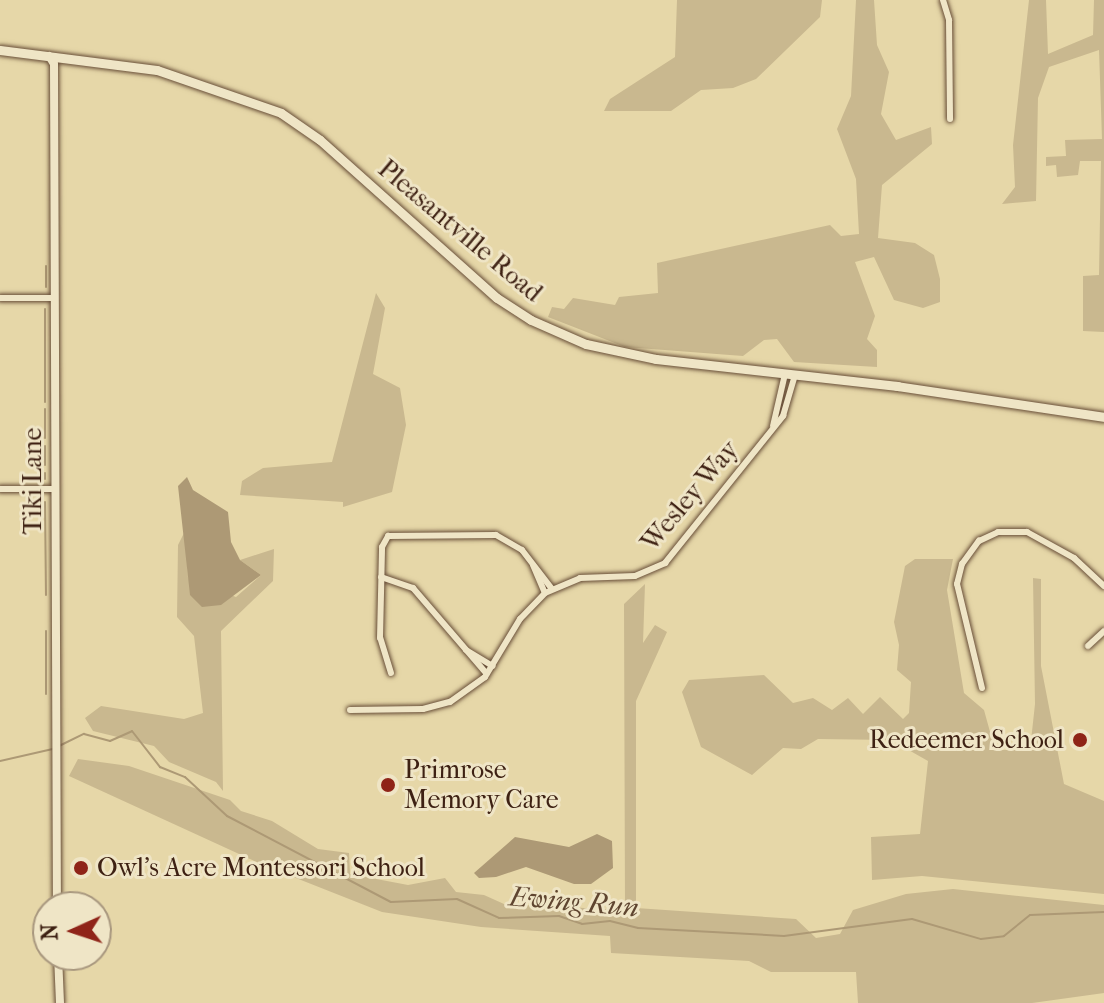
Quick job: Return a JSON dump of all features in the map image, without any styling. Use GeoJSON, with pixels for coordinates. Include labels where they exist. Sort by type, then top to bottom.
{"type":"FeatureCollection","features":[{"type":"Feature","properties":{"kind":"main road","name":"Pleasantville Road"},"geometry":{"type":"LineString","coordinates":[[0,50],[168,72],[281,113],[320,140],[497,298],[548,329],[626,354],[1104,417]]}},
{"type":"Feature","properties":{"kind":"street"},"geometry":{"type":"LineString","coordinates":[[943,0],[949,20],[950,119]]}},
{"type":"Feature","properties":{"kind":"street","name":"Tiki Lane"},"geometry":{"type":"LineString","coordinates":[[49,56],[54,64],[52,298],[57,891]]}},
{"type":"Feature","properties":{"kind":"street"},"geometry":{"type":"LineString","coordinates":[[0,298],[52,298]]}},
{"type":"Feature","properties":{"kind":"street","name":"Wesley Way"},"geometry":{"type":"LineString","coordinates":[[548,591],[580,578],[635,576],[665,563],[785,412],[790,375]]}},
{"type":"Feature","properties":{"kind":"street"},"geometry":{"type":"LineString","coordinates":[[0,489],[53,489]]}},
{"type":"Feature","properties":{"kind":"street"},"geometry":{"type":"LineString","coordinates":[[982,688],[957,584],[962,564],[979,541],[1004,531],[1027,532],[1074,558],[1104,586]]}},
{"type":"Feature","properties":{"kind":"street"},"geometry":{"type":"LineString","coordinates":[[350,710],[436,706],[460,697],[487,674],[520,619],[548,591],[522,550],[496,535],[392,534],[382,547],[380,638],[391,673]]}},
{"type":"Feature","properties":{"kind":"street"},"geometry":{"type":"LineString","coordinates":[[381,577],[413,588],[487,674]]}},
{"type":"Feature","properties":{"kind":"street"},"geometry":{"type":"LineString","coordinates":[[1088,646],[1104,631]]}},
{"type":"Feature","properties":{"kind":"street"},"geometry":{"type":"LineString","coordinates":[[466,650],[493,666]]}},
{"type":"Feature","properties":{"kind":"street"},"geometry":{"type":"LineString","coordinates":[[59,971],[60,1003]]}},
{"type":"Feature","properties":{"kind":"shaded area"},"geometry":{"type":"Polygon","coordinates":[[[677,0],[822,0],[820,17],[756,79],[733,88],[701,90],[671,111],[604,111],[610,99],[675,57],[677,0]]]}},
{"type":"Feature","properties":{"kind":"shaded area"},"geometry":{"type":"Polygon","coordinates":[[[856,0],[874,0],[877,45],[889,72],[881,114],[896,140],[931,127],[932,144],[882,185],[878,238],[915,243],[934,255],[940,279],[940,302],[923,308],[894,300],[874,257],[855,262],[875,316],[867,339],[877,350],[877,367],[794,362],[777,339],[764,340],[743,356],[625,347],[548,317],[552,307],[564,309],[573,298],[615,305],[619,297],[658,293],[657,263],[830,225],[841,236],[859,234],[856,179],[837,129],[851,96],[856,0]]]}},
{"type":"Feature","properties":{"kind":"shaded area"},"geometry":{"type":"Polygon","coordinates":[[[1029,0],[1046,0],[1048,54],[1093,35],[1094,0],[1104,0],[1104,332],[1083,331],[1083,276],[1099,275],[1101,161],[1080,161],[1078,175],[1057,177],[1056,165],[1046,166],[1046,157],[1066,156],[1065,140],[1102,139],[1099,50],[1049,67],[1038,98],[1036,201],[1002,204],[1015,187],[1013,145],[1029,0]]]}},
{"type":"Feature","properties":{"kind":"shaded area"},"geometry":{"type":"Polygon","coordinates":[[[376,293],[385,308],[373,374],[400,388],[406,425],[392,492],[343,507],[343,502],[240,495],[242,481],[263,468],[332,462],[376,293]]]}},
{"type":"Feature","properties":{"kind":"shaded area"},"geometry":{"type":"Polygon","coordinates":[[[187,477],[193,490],[228,512],[231,542],[240,560],[261,575],[221,605],[202,607],[190,595],[178,486],[187,477]]]}},
{"type":"Feature","properties":{"kind":"shaded area"},"geometry":{"type":"Polygon","coordinates":[[[186,529],[188,578],[236,597],[261,575],[240,560],[274,549],[273,581],[221,631],[223,791],[216,782],[169,762],[154,746],[93,731],[85,718],[101,706],[184,719],[203,713],[194,636],[177,617],[178,545],[186,529]]]}},
{"type":"Feature","properties":{"kind":"shaded area"},"geometry":{"type":"Polygon","coordinates":[[[915,559],[953,559],[947,590],[964,693],[984,710],[995,750],[1030,750],[1035,704],[1033,578],[1041,579],[1041,666],[1064,784],[1104,801],[1104,894],[922,876],[872,880],[871,837],[920,834],[928,761],[891,740],[818,739],[801,749],[783,748],[752,775],[701,747],[682,692],[689,680],[764,675],[793,703],[813,698],[832,710],[848,698],[863,714],[880,697],[903,719],[909,713],[911,682],[897,670],[899,645],[894,622],[905,566],[915,559]]]}},
{"type":"Feature","properties":{"kind":"shaded area"},"geometry":{"type":"Polygon","coordinates":[[[645,584],[643,643],[655,625],[667,632],[636,701],[636,908],[796,919],[816,938],[840,934],[853,910],[906,894],[953,889],[1104,905],[1104,993],[1032,1003],[858,1003],[856,972],[771,972],[749,961],[611,953],[610,936],[481,927],[382,912],[263,865],[69,776],[78,759],[129,766],[230,800],[241,811],[272,821],[318,849],[349,853],[350,874],[408,885],[445,878],[456,892],[484,895],[504,904],[625,910],[624,604],[645,584]]]}},
{"type":"Feature","properties":{"kind":"shaded area"},"geometry":{"type":"Polygon","coordinates":[[[597,834],[612,841],[613,868],[591,884],[574,884],[526,867],[496,877],[479,878],[474,873],[515,837],[569,847],[597,834]]]}},
{"type":"Feature","properties":{"kind":"waterway"},"geometry":{"type":"LineString","coordinates":[[46,266],[46,287]]}},
{"type":"Feature","properties":{"kind":"waterway"},"geometry":{"type":"LineString","coordinates":[[45,309],[45,402]]}},
{"type":"Feature","properties":{"kind":"waterway"},"geometry":{"type":"LineString","coordinates":[[45,409],[45,438]]}},
{"type":"Feature","properties":{"kind":"waterway"},"geometry":{"type":"LineString","coordinates":[[45,446],[45,465]]}},
{"type":"Feature","properties":{"kind":"waterway"},"geometry":{"type":"LineString","coordinates":[[45,473],[45,479]]}},
{"type":"Feature","properties":{"kind":"waterway"},"geometry":{"type":"LineString","coordinates":[[45,502],[46,595]]}},
{"type":"Feature","properties":{"kind":"waterway"},"geometry":{"type":"LineString","coordinates":[[46,631],[46,694]]}},
{"type":"Feature","properties":{"kind":"waterway","name":"Ewing Run"},"geometry":{"type":"LineString","coordinates":[[59,746],[84,734],[110,741],[132,731],[160,767],[185,777],[227,816],[391,902],[457,899],[499,918],[559,916],[582,924],[610,921],[638,928],[784,936],[912,919],[981,939],[1004,936],[1030,915],[1104,912]]}},
{"type":"Feature","properties":{"kind":"waterway","name":"Ewing Run"},"geometry":{"type":"LineString","coordinates":[[0,761],[53,749]]}},
{"type":"Feature","properties":{"kind":"place","name":"Redeemer School"},"geometry":{"type":"Point","coordinates":[1080,740]}},
{"type":"Feature","properties":{"kind":"place","name":"Primrose Memory Care"},"geometry":{"type":"Point","coordinates":[388,785]}},
{"type":"Feature","properties":{"kind":"place","name":"Owl's Acre Montessori School"},"geometry":{"type":"Point","coordinates":[81,868]}}]}
